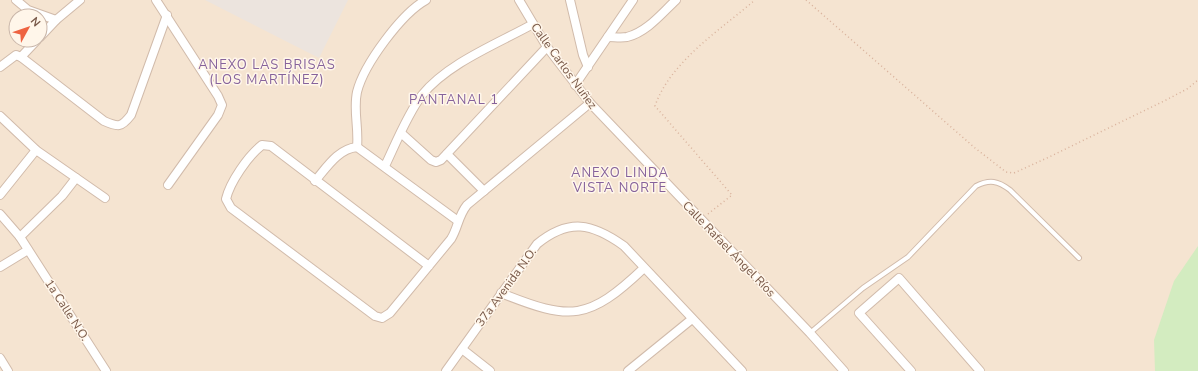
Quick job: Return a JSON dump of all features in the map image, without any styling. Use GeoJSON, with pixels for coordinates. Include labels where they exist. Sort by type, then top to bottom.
{"type":"FeatureCollection","features":[{"type":"Feature","properties":{"kind":"street"},"geometry":{"type":"LineString","coordinates":[[16,0],[28,10],[56,20]]}},
{"type":"Feature","properties":{"kind":"street"},"geometry":{"type":"LineString","coordinates":[[48,28],[80,0]]}},
{"type":"Feature","properties":{"kind":"street"},"geometry":{"type":"LineString","coordinates":[[156,0],[218,96],[222,105],[218,115],[168,185]]}},
{"type":"Feature","properties":{"kind":"street"},"geometry":{"type":"LineString","coordinates":[[357,147],[355,109],[357,91],[364,74],[386,39],[410,12],[426,0]]}},
{"type":"Feature","properties":{"kind":"street","name":"Calle Carlos Nuñez"},"geometry":{"type":"LineString","coordinates":[[520,0],[532,24],[575,86],[613,128]]}},
{"type":"Feature","properties":{"kind":"street"},"geometry":{"type":"LineString","coordinates":[[570,0],[583,56],[588,67]]}},
{"type":"Feature","properties":{"kind":"street"},"geometry":{"type":"LineString","coordinates":[[575,86],[633,0]]}},
{"type":"Feature","properties":{"kind":"street"},"geometry":{"type":"LineString","coordinates":[[608,37],[626,37],[636,33],[652,22],[676,0]]}},
{"type":"Feature","properties":{"kind":"street"},"geometry":{"type":"LineString","coordinates":[[0,67],[10,57],[16,55],[21,57],[104,121],[116,126],[124,124],[131,115],[167,15]]}},
{"type":"Feature","properties":{"kind":"street"},"geometry":{"type":"LineString","coordinates":[[385,166],[401,133],[422,96],[435,82],[452,69],[532,24]]}},
{"type":"Feature","properties":{"kind":"street"},"geometry":{"type":"LineString","coordinates":[[401,133],[431,160],[436,162],[441,160],[548,47]]}},
{"type":"Feature","properties":{"kind":"street"},"geometry":{"type":"LineString","coordinates":[[21,57],[29,48]]}},
{"type":"Feature","properties":{"kind":"street"},"geometry":{"type":"LineString","coordinates":[[429,266],[315,181],[271,146],[262,145],[255,151],[228,190],[226,199],[231,208],[375,316],[382,318],[390,313],[451,240],[456,231],[462,212],[467,205],[590,103]]}},
{"type":"Feature","properties":{"kind":"street"},"geometry":{"type":"LineString","coordinates":[[0,116],[36,150],[105,198]]}},
{"type":"Feature","properties":{"kind":"street","name":"Calle Rafael Ángel Ríos"},"geometry":{"type":"LineString","coordinates":[[613,128],[810,333],[844,371]]}},
{"type":"Feature","properties":{"kind":"street"},"geometry":{"type":"LineString","coordinates":[[315,181],[340,153],[348,148],[357,147],[385,166],[458,221]]}},
{"type":"Feature","properties":{"kind":"street"},"geometry":{"type":"LineString","coordinates":[[0,195],[36,150]]}},
{"type":"Feature","properties":{"kind":"street"},"geometry":{"type":"LineString","coordinates":[[447,154],[484,191]]}},
{"type":"Feature","properties":{"kind":"street"},"geometry":{"type":"LineString","coordinates":[[20,237],[62,196],[76,178]]}},
{"type":"Feature","properties":{"kind":"street","name":"1a Calle N.O."},"geometry":{"type":"LineString","coordinates":[[0,214],[20,237],[106,371]]}},
{"type":"Feature","properties":{"kind":"street","name":"37a Avenida N.O."},"geometry":{"type":"LineString","coordinates":[[446,371],[537,244],[550,234],[565,227],[580,226],[596,229],[610,235],[624,246],[741,371]]}},
{"type":"Feature","properties":{"kind":"street"},"geometry":{"type":"LineString","coordinates":[[0,267],[28,250]]}},
{"type":"Feature","properties":{"kind":"street"},"geometry":{"type":"LineString","coordinates":[[501,293],[533,306],[556,312],[573,313],[590,308],[606,300],[644,268]]}},
{"type":"Feature","properties":{"kind":"street"},"geometry":{"type":"LineString","coordinates":[[911,371],[859,313],[899,278],[980,371]]}},
{"type":"Feature","properties":{"kind":"street"},"geometry":{"type":"LineString","coordinates":[[628,371],[692,319]]}},
{"type":"Feature","properties":{"kind":"street"},"geometry":{"type":"LineString","coordinates":[[462,349],[490,371]]}},
{"type":"Feature","properties":{"kind":"street"},"geometry":{"type":"LineString","coordinates":[[0,358],[8,371]]}},
{"type":"Feature","properties":{"kind":"lane"},"geometry":{"type":"LineString","coordinates":[[810,333],[863,288],[908,256],[976,186],[984,182],[994,181],[1002,184],[1010,190],[1079,258]]}},
{"type":"Feature","properties":{"kind":"path"},"geometry":{"type":"LineString","coordinates":[[701,220],[732,195],[655,106],[660,92],[680,65],[754,0]]}},
{"type":"Feature","properties":{"kind":"path"},"geometry":{"type":"LineString","coordinates":[[806,0],[975,148],[1006,172],[1014,173],[1047,158],[1166,100],[1187,89],[1198,80]]}},
{"type":"Feature","properties":{"kind":"shaded area"},"geometry":{"type":"Polygon","coordinates":[[[0,0],[1198,0],[1198,371],[0,371],[0,0]]]}},
{"type":"Feature","properties":{"kind":"shaded area"},"geometry":{"type":"Polygon","coordinates":[[[205,0],[348,0],[319,58],[205,0]]]}},
{"type":"Feature","properties":{"kind":"green space"},"geometry":{"type":"Polygon","coordinates":[[[1198,246],[1198,371],[1155,371],[1154,340],[1174,281],[1198,246]]]}},
{"type":"Feature","properties":{"kind":"district","name":"ANEXO LAS BRISAS (LOS MARTÍNEZ)"},"geometry":{"type":"Point","coordinates":[267,72]}},
{"type":"Feature","properties":{"kind":"district","name":"PANTANAL 1"},"geometry":{"type":"Point","coordinates":[454,100]}},
{"type":"Feature","properties":{"kind":"district","name":"ANEXO LINDA VISTA NORTE"},"geometry":{"type":"Point","coordinates":[620,180]}}]}
